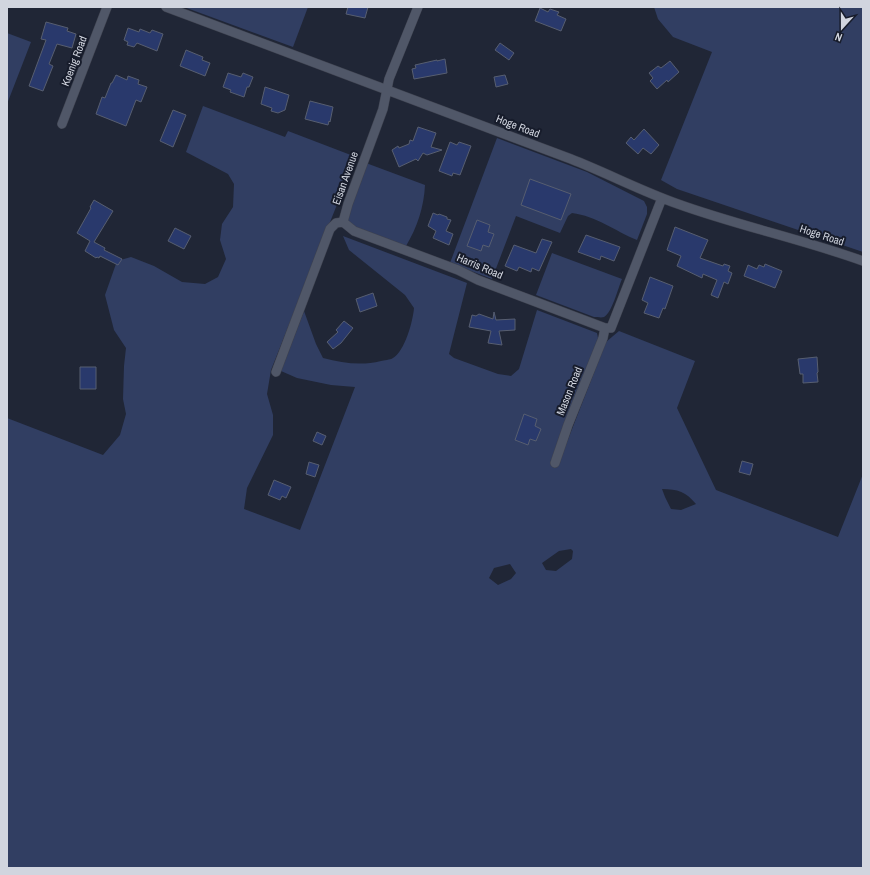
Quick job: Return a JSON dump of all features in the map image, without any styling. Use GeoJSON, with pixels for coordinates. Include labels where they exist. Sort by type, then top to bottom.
{"type":"FeatureCollection","features":[{"type":"Feature","properties":{"kind":"street","name":"Koenig Road"},"geometry":{"type":"LineString","coordinates":[[62,124],[107,7]]}},
{"type":"Feature","properties":{"kind":"street","name":"Hoge Road"},"geometry":{"type":"LineString","coordinates":[[166,7],[574,161],[662,198],[714,216],[813,244],[863,261]]}},
{"type":"Feature","properties":{"kind":"street","name":"Eisan Avenue"},"geometry":{"type":"LineString","coordinates":[[276,372],[330,229],[336,223],[342,222],[384,109],[389,79],[418,7]]}},
{"type":"Feature","properties":{"kind":"street","name":"Mason Road"},"geometry":{"type":"LineString","coordinates":[[555,463],[568,425],[603,338],[662,198]]}},
{"type":"Feature","properties":{"kind":"street","name":"Harris Road"},"geometry":{"type":"LineString","coordinates":[[342,222],[354,231],[458,270],[478,280],[608,328]]}},
{"type":"Feature","properties":{"kind":"shaded area"},"geometry":{"type":"Polygon","coordinates":[[[184,7],[308,7],[293,47],[184,7]]]}},
{"type":"Feature","properties":{"kind":"shaded area"},"geometry":{"type":"Polygon","coordinates":[[[654,7],[863,7],[863,252],[677,189],[661,180],[712,52],[673,37],[658,19],[654,7]]]}},
{"type":"Feature","properties":{"kind":"shaded area"},"geometry":{"type":"Polygon","coordinates":[[[7,33],[31,42],[7,104],[7,33]]]}},
{"type":"Feature","properties":{"kind":"shaded area"},"geometry":{"type":"Polygon","coordinates":[[[203,106],[285,137],[288,131],[356,157],[271,370],[267,394],[273,415],[273,435],[247,488],[244,509],[300,530],[355,387],[331,385],[297,378],[281,371],[304,311],[316,344],[323,358],[330,360],[359,364],[374,363],[390,359],[393,358],[401,349],[408,335],[414,308],[405,295],[349,250],[343,236],[467,283],[449,354],[454,358],[498,374],[511,376],[519,369],[537,310],[597,333],[598,338],[558,465],[606,342],[619,331],[695,361],[677,408],[716,490],[838,537],[863,474],[863,868],[7,868],[7,418],[103,455],[120,435],[126,414],[123,399],[126,348],[114,330],[105,295],[117,261],[131,257],[154,266],[182,282],[205,284],[218,277],[226,259],[220,240],[222,224],[233,207],[234,184],[228,174],[186,152],[203,106]],[[662,489],[671,509],[681,510],[696,504],[681,492],[662,489]],[[571,549],[559,551],[542,563],[546,570],[556,571],[572,559],[573,551],[571,549]],[[510,564],[494,568],[489,578],[498,585],[511,579],[516,573],[510,564]]]}},
{"type":"Feature","properties":{"kind":"shaded area"},"geometry":{"type":"Polygon","coordinates":[[[497,138],[587,172],[644,201],[647,207],[647,214],[637,240],[597,220],[572,213],[568,216],[560,233],[516,216],[492,279],[450,263],[497,138]]]}},
{"type":"Feature","properties":{"kind":"shaded area"},"geometry":{"type":"Polygon","coordinates":[[[366,163],[425,185],[419,217],[406,246],[349,224],[347,216],[366,163]]]}},
{"type":"Feature","properties":{"kind":"shaded area"},"geometry":{"type":"Polygon","coordinates":[[[552,253],[622,279],[610,311],[607,315],[604,317],[594,317],[536,295],[552,253]]]}},
{"type":"Feature","properties":{"kind":"building"},"geometry":{"type":"Polygon","coordinates":[[[348,7],[368,7],[365,18],[346,14],[348,7]]]}},
{"type":"Feature","properties":{"kind":"building"},"geometry":{"type":"Polygon","coordinates":[[[540,8],[548,12],[550,9],[559,12],[557,15],[566,19],[561,31],[535,21],[540,8]]]}},
{"type":"Feature","properties":{"kind":"building"},"geometry":{"type":"Polygon","coordinates":[[[46,22],[68,28],[67,31],[76,34],[72,48],[57,44],[49,64],[53,66],[43,91],[29,86],[46,40],[41,39],[46,22]]]}},
{"type":"Feature","properties":{"kind":"building"},"geometry":{"type":"Polygon","coordinates":[[[128,28],[139,32],[140,29],[150,33],[152,30],[163,34],[157,51],[137,43],[134,47],[127,45],[128,42],[124,40],[128,28]]]}},
{"type":"Feature","properties":{"kind":"building"},"geometry":{"type":"Polygon","coordinates":[[[500,43],[514,53],[509,60],[495,50],[500,43]]]}},
{"type":"Feature","properties":{"kind":"building"},"geometry":{"type":"Polygon","coordinates":[[[186,50],[203,57],[202,60],[210,63],[205,76],[180,66],[186,50]]]}},
{"type":"Feature","properties":{"kind":"building"},"geometry":{"type":"Polygon","coordinates":[[[445,59],[447,73],[414,79],[412,69],[416,68],[415,65],[445,59]]]}},
{"type":"Feature","properties":{"kind":"building"},"geometry":{"type":"Polygon","coordinates":[[[670,61],[679,72],[657,89],[650,81],[653,78],[649,73],[658,66],[661,68],[670,61]]]}},
{"type":"Feature","properties":{"kind":"building"},"geometry":{"type":"Polygon","coordinates":[[[228,73],[241,77],[243,73],[253,77],[249,87],[247,87],[244,97],[230,92],[231,90],[223,87],[228,73]]]}},
{"type":"Feature","properties":{"kind":"building"},"geometry":{"type":"Polygon","coordinates":[[[116,75],[127,80],[128,76],[139,80],[138,84],[147,87],[141,102],[136,100],[126,126],[96,114],[102,97],[105,98],[116,75]]]}},
{"type":"Feature","properties":{"kind":"building"},"geometry":{"type":"Polygon","coordinates":[[[505,75],[508,84],[496,87],[494,77],[505,75]]]}},
{"type":"Feature","properties":{"kind":"building"},"geometry":{"type":"Polygon","coordinates":[[[265,87],[289,95],[285,110],[278,113],[271,111],[272,108],[261,104],[265,87]]]}},
{"type":"Feature","properties":{"kind":"building"},"geometry":{"type":"Polygon","coordinates":[[[310,101],[333,107],[328,125],[305,119],[310,101]]]}},
{"type":"Feature","properties":{"kind":"building"},"geometry":{"type":"Polygon","coordinates":[[[173,110],[186,115],[173,147],[160,141],[173,110]]]}},
{"type":"Feature","properties":{"kind":"building"},"geometry":{"type":"Polygon","coordinates":[[[418,127],[436,133],[431,147],[442,150],[427,155],[423,153],[418,161],[416,159],[399,167],[392,150],[398,146],[399,148],[409,144],[410,140],[413,141],[418,127]]]}},
{"type":"Feature","properties":{"kind":"building"},"geometry":{"type":"Polygon","coordinates":[[[644,129],[659,145],[651,154],[643,148],[638,154],[626,143],[631,137],[634,140],[644,129]]]}},
{"type":"Feature","properties":{"kind":"building"},"geometry":{"type":"Polygon","coordinates":[[[450,142],[457,145],[459,142],[471,146],[460,175],[453,173],[452,176],[439,171],[450,142]]]}},
{"type":"Feature","properties":{"kind":"building"},"geometry":{"type":"Polygon","coordinates":[[[530,179],[571,194],[561,220],[521,205],[530,179]]]}},
{"type":"Feature","properties":{"kind":"building"},"geometry":{"type":"Polygon","coordinates":[[[94,200],[113,211],[94,242],[105,248],[104,250],[122,259],[118,265],[100,256],[99,258],[96,258],[85,251],[90,241],[77,233],[94,200]]]}},
{"type":"Feature","properties":{"kind":"building"},"geometry":{"type":"Polygon","coordinates":[[[433,213],[447,217],[447,219],[451,220],[446,231],[453,234],[449,245],[433,238],[436,231],[428,226],[433,213]]]}},
{"type":"Feature","properties":{"kind":"building"},"geometry":{"type":"Polygon","coordinates":[[[477,220],[490,225],[488,232],[494,234],[489,247],[483,245],[481,251],[467,246],[477,220]]]}},
{"type":"Feature","properties":{"kind":"building"},"geometry":{"type":"Polygon","coordinates":[[[675,227],[708,240],[700,258],[723,266],[724,264],[730,266],[728,271],[732,273],[728,284],[724,282],[718,298],[711,295],[717,280],[703,274],[702,278],[677,266],[681,256],[667,250],[675,227]]]}},
{"type":"Feature","properties":{"kind":"building"},"geometry":{"type":"Polygon","coordinates":[[[175,228],[191,236],[184,249],[168,241],[175,228]]]}},
{"type":"Feature","properties":{"kind":"building"},"geometry":{"type":"Polygon","coordinates":[[[586,235],[620,247],[614,261],[601,256],[600,260],[578,252],[586,235]]]}},
{"type":"Feature","properties":{"kind":"building"},"geometry":{"type":"Polygon","coordinates":[[[542,239],[552,242],[539,271],[532,268],[531,272],[519,267],[517,271],[505,266],[514,245],[536,253],[542,239]]]}},
{"type":"Feature","properties":{"kind":"building"},"geometry":{"type":"Polygon","coordinates":[[[765,264],[782,271],[775,288],[744,276],[748,265],[757,269],[759,265],[764,267],[765,264]]]}},
{"type":"Feature","properties":{"kind":"building"},"geometry":{"type":"Polygon","coordinates":[[[650,277],[673,286],[665,309],[663,308],[659,318],[644,313],[648,303],[642,300],[650,277]]]}},
{"type":"Feature","properties":{"kind":"building"},"geometry":{"type":"Polygon","coordinates":[[[373,293],[377,306],[360,312],[356,299],[373,293]]]}},
{"type":"Feature","properties":{"kind":"building"},"geometry":{"type":"Polygon","coordinates":[[[494,312],[496,320],[515,319],[515,330],[499,331],[502,345],[488,343],[491,331],[469,327],[472,315],[476,316],[479,314],[493,319],[494,312]]]}},
{"type":"Feature","properties":{"kind":"building"},"geometry":{"type":"Polygon","coordinates":[[[344,321],[353,328],[341,343],[333,349],[327,342],[338,332],[336,330],[344,321]]]}},
{"type":"Feature","properties":{"kind":"building"},"geometry":{"type":"Polygon","coordinates":[[[817,357],[818,382],[803,383],[803,374],[800,374],[798,359],[817,357]]]}},
{"type":"Feature","properties":{"kind":"building"},"geometry":{"type":"Polygon","coordinates":[[[80,367],[96,367],[96,389],[80,389],[80,367]]]}},
{"type":"Feature","properties":{"kind":"building"},"geometry":{"type":"Polygon","coordinates":[[[524,414],[537,419],[535,426],[541,429],[536,441],[530,439],[528,445],[515,440],[524,414]]]}},
{"type":"Feature","properties":{"kind":"building"},"geometry":{"type":"Polygon","coordinates":[[[317,432],[326,436],[322,445],[313,441],[317,432]]]}},
{"type":"Feature","properties":{"kind":"building"},"geometry":{"type":"Polygon","coordinates":[[[742,461],[753,464],[750,475],[739,472],[742,461]]]}},
{"type":"Feature","properties":{"kind":"building"},"geometry":{"type":"Polygon","coordinates":[[[309,462],[319,465],[315,477],[306,474],[309,462]]]}},
{"type":"Feature","properties":{"kind":"building"},"geometry":{"type":"Polygon","coordinates":[[[274,480],[291,487],[286,498],[282,496],[280,500],[268,495],[274,480]]]}}]}
